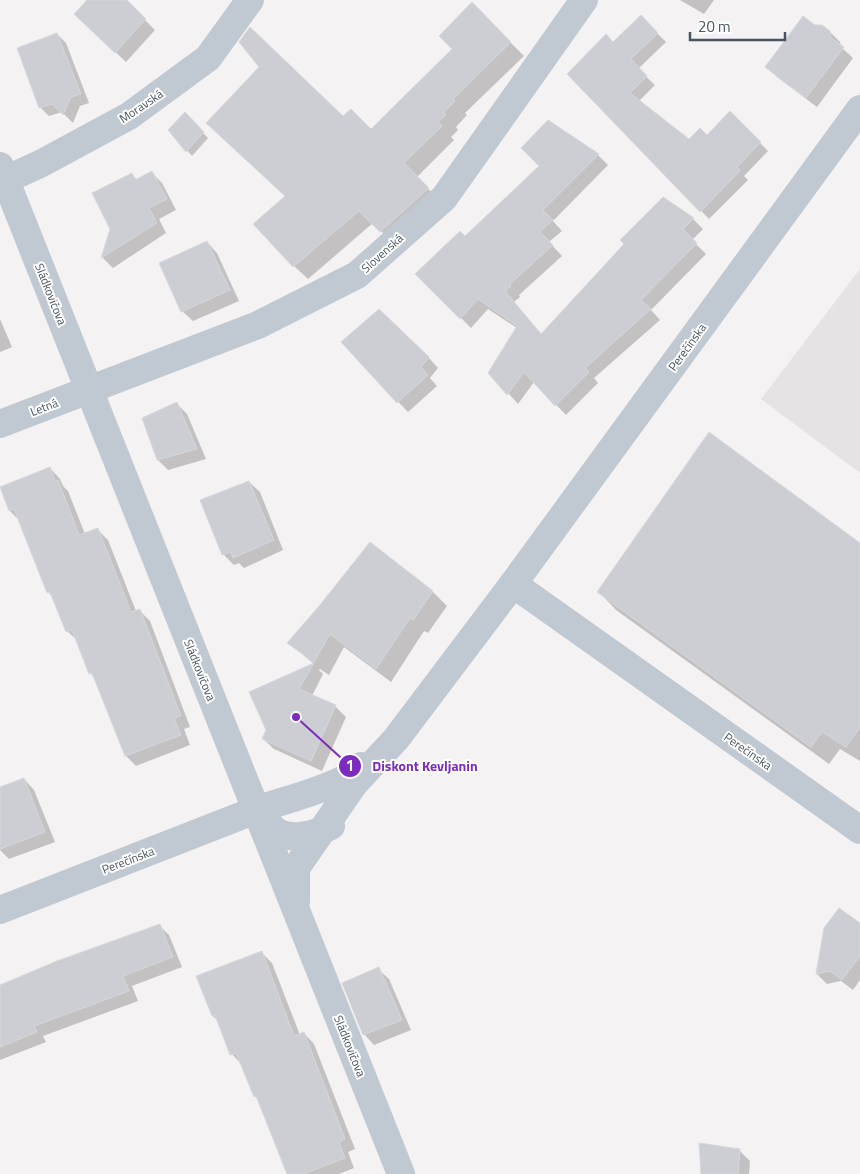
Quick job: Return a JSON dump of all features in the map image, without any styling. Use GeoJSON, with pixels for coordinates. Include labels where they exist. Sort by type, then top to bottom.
{"type":"FeatureCollection","features":[{"type":"Feature","properties":{"kind":"street","name":"Moravská"},"geometry":{"type":"LineString","coordinates":[[3,173],[42,163],[129,116],[208,58],[250,0]]}},
{"type":"Feature","properties":{"kind":"street","name":"Slovenská"},"geometry":{"type":"LineString","coordinates":[[89,390],[258,325],[357,275],[444,198],[584,0]]}},
{"type":"Feature","properties":{"kind":"street","name":"Perečínska"},"geometry":{"type":"LineString","coordinates":[[296,911],[296,868],[354,784],[396,739],[513,584],[860,109]]}},
{"type":"Feature","properties":{"kind":"street","name":"Sládkovičova"},"geometry":{"type":"LineString","coordinates":[[3,173],[401,1174]]}},
{"type":"Feature","properties":{"kind":"street","name":"Letná"},"geometry":{"type":"LineString","coordinates":[[0,424],[89,390]]}},
{"type":"Feature","properties":{"kind":"street","name":"Perečínska"},"geometry":{"type":"LineString","coordinates":[[513,584],[860,830]]}},
{"type":"Feature","properties":{"kind":"street","name":"Perečínska"},"geometry":{"type":"LineString","coordinates":[[0,910],[256,810],[316,791],[344,779],[396,739]]}},
{"type":"Feature","properties":{"kind":"street","name":"Perečínska"},"geometry":{"type":"LineString","coordinates":[[296,911],[305,879],[318,857],[359,803],[396,739]]}},
{"type":"Feature","properties":{"kind":"street","name":"Perečínska"},"geometry":{"type":"LineString","coordinates":[[242,773],[256,790],[268,798],[288,799]]}},
{"type":"Feature","properties":{"kind":"street","name":"Perečínska"},"geometry":{"type":"LineString","coordinates":[[256,810],[277,832],[296,836],[321,831],[338,822],[359,803]]}},
{"type":"Feature","properties":{"kind":"shaded area"},"geometry":{"type":"Polygon","coordinates":[[[860,269],[860,473],[761,399],[860,269]]]}},
{"type":"Feature","properties":{"kind":"building"},"geometry":{"type":"Polygon","coordinates":[[[87,0],[127,0],[146,19],[115,53],[74,14],[87,0]]]}},
{"type":"Feature","properties":{"kind":"building"},"geometry":{"type":"Polygon","coordinates":[[[472,2],[511,42],[453,99],[455,101],[443,113],[446,115],[438,122],[442,126],[404,163],[429,188],[380,232],[359,211],[293,267],[253,224],[285,196],[206,123],[259,67],[239,42],[250,27],[343,116],[351,109],[371,129],[452,49],[439,36],[472,2]]]}},
{"type":"Feature","properties":{"kind":"building"},"geometry":{"type":"Polygon","coordinates":[[[641,15],[658,33],[631,59],[647,76],[630,93],[689,139],[700,128],[707,135],[730,111],[761,142],[737,167],[740,171],[700,212],[567,74],[606,34],[613,42],[641,15]]]}},
{"type":"Feature","properties":{"kind":"building"},"geometry":{"type":"Polygon","coordinates":[[[803,16],[815,25],[822,25],[830,31],[831,38],[844,47],[806,98],[765,67],[803,16]]]}},
{"type":"Feature","properties":{"kind":"building"},"geometry":{"type":"Polygon","coordinates":[[[57,33],[81,94],[71,97],[63,115],[52,104],[39,108],[17,48],[57,33]]]}},
{"type":"Feature","properties":{"kind":"building"},"geometry":{"type":"Polygon","coordinates":[[[185,112],[204,132],[186,152],[168,130],[185,112]]]}},
{"type":"Feature","properties":{"kind":"building"},"geometry":{"type":"Polygon","coordinates":[[[548,120],[599,154],[543,210],[553,220],[540,232],[553,245],[510,284],[511,286],[505,291],[541,334],[624,244],[620,240],[663,197],[694,218],[683,229],[697,243],[641,300],[651,309],[585,368],[589,372],[555,406],[524,372],[507,395],[488,373],[517,326],[478,299],[460,319],[415,274],[460,231],[465,236],[539,166],[521,148],[548,120]]]}},
{"type":"Feature","properties":{"kind":"building"},"geometry":{"type":"Polygon","coordinates":[[[152,171],[167,199],[149,208],[157,223],[101,258],[110,229],[92,193],[132,173],[135,180],[152,171]]]}},
{"type":"Feature","properties":{"kind":"building"},"geometry":{"type":"Polygon","coordinates":[[[207,241],[230,290],[181,312],[159,263],[207,241]]]}},
{"type":"Feature","properties":{"kind":"building"},"geometry":{"type":"Polygon","coordinates":[[[379,309],[429,357],[421,367],[428,375],[397,403],[341,342],[379,309]]]}},
{"type":"Feature","properties":{"kind":"building"},"geometry":{"type":"Polygon","coordinates":[[[177,402],[197,449],[157,460],[142,418],[177,402]]]}},
{"type":"Feature","properties":{"kind":"building"},"geometry":{"type":"Polygon","coordinates":[[[709,432],[860,543],[860,727],[846,747],[822,732],[811,747],[597,592],[709,432]]]}},
{"type":"Feature","properties":{"kind":"building"},"geometry":{"type":"Polygon","coordinates":[[[50,467],[55,481],[58,480],[79,535],[98,528],[131,612],[140,609],[181,716],[174,718],[181,735],[125,756],[92,673],[89,674],[72,630],[66,632],[50,592],[47,593],[14,509],[9,511],[0,487],[50,467]]]}},
{"type":"Feature","properties":{"kind":"building"},"geometry":{"type":"Polygon","coordinates":[[[249,481],[274,540],[233,558],[231,552],[222,555],[200,500],[249,481]]]}},
{"type":"Feature","properties":{"kind":"building"},"geometry":{"type":"Polygon","coordinates":[[[370,542],[433,591],[413,620],[410,618],[376,669],[330,634],[314,662],[287,643],[370,542]]]}},
{"type":"Feature","properties":{"kind":"building"},"geometry":{"type":"Polygon","coordinates":[[[314,663],[299,689],[336,705],[311,761],[262,739],[266,730],[249,692],[314,663]]]}},
{"type":"Feature","properties":{"kind":"building"},"geometry":{"type":"Polygon","coordinates":[[[24,778],[45,832],[0,849],[0,787],[24,778]]]}},
{"type":"Feature","properties":{"kind":"building"},"geometry":{"type":"Polygon","coordinates":[[[839,908],[860,923],[860,956],[842,980],[830,971],[816,974],[824,928],[839,908]]]}},
{"type":"Feature","properties":{"kind":"building"},"geometry":{"type":"Polygon","coordinates":[[[160,924],[173,957],[123,976],[129,991],[34,1026],[37,1032],[0,1047],[0,985],[57,961],[160,924]]]}},
{"type":"Feature","properties":{"kind":"building"},"geometry":{"type":"Polygon","coordinates":[[[262,951],[294,1036],[304,1032],[345,1139],[339,1142],[345,1158],[303,1174],[287,1174],[256,1096],[254,1097],[236,1053],[230,1055],[215,1015],[212,1016],[196,976],[262,951]]]}},
{"type":"Feature","properties":{"kind":"building"},"geometry":{"type":"Polygon","coordinates":[[[379,967],[402,1020],[363,1035],[342,983],[379,967]]]}},
{"type":"Feature","properties":{"kind":"building"},"geometry":{"type":"Polygon","coordinates":[[[699,1143],[740,1149],[738,1174],[701,1174],[699,1143]]]}},
{"type":"Feature","properties":{"kind":"place","name":"Diskont Kevljanin"},"geometry":{"type":"Point","coordinates":[296,717]}}]}
